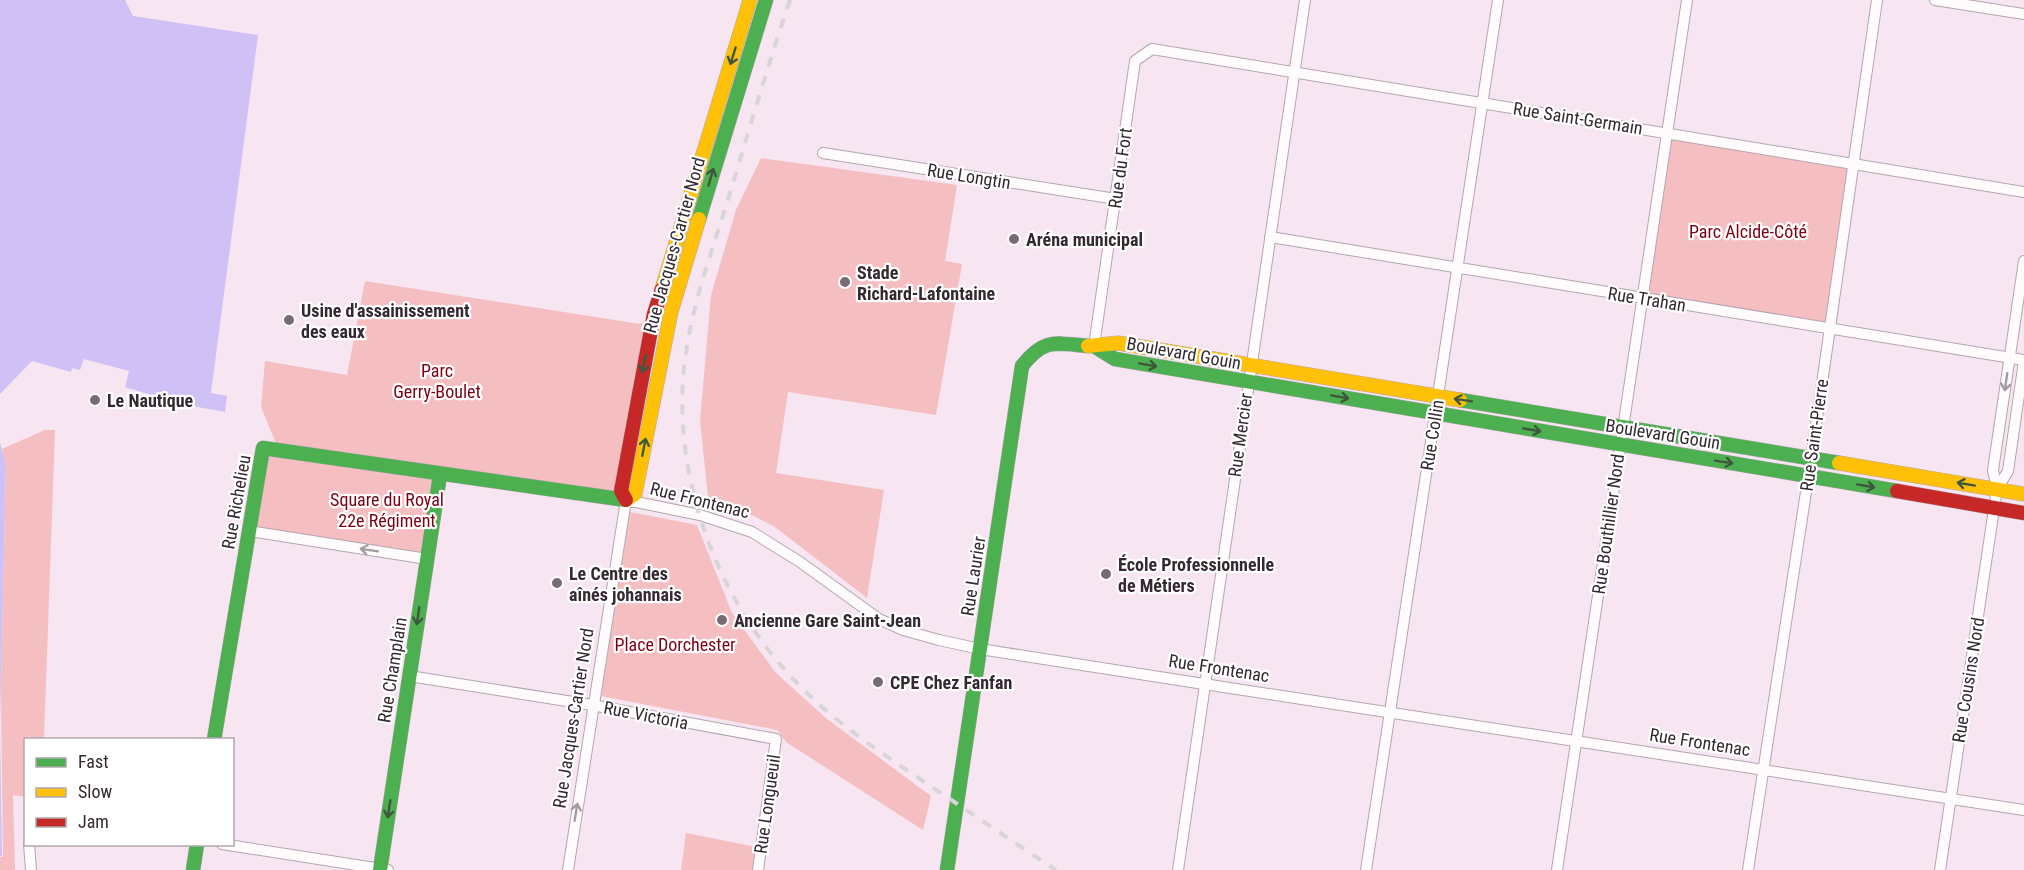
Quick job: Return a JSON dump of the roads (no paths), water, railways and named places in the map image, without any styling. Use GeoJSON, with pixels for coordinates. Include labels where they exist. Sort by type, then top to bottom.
{"type":"FeatureCollection","features":[{"type":"Feature","properties":{"kind":"street","name":"Rue Jacques-Cartier Nord"},"geometry":{"type":"LineString","coordinates":[[568,870],[592,705],[626,500],[621,491],[654,314],[750,0]]}},
{"type":"Feature","properties":{"kind":"street","name":"Rue Jacques-Cartier Nord"},"geometry":{"type":"LineString","coordinates":[[626,500],[635,495],[671,312],[766,0]]}},
{"type":"Feature","properties":{"kind":"street","name":"Rue Mercier"},"geometry":{"type":"LineString","coordinates":[[1178,870],[1305,0]]}},
{"type":"Feature","properties":{"kind":"street","name":"Rue Collin"},"geometry":{"type":"LineString","coordinates":[[1366,870],[1498,0]]}},
{"type":"Feature","properties":{"kind":"street","name":"Rue Bouthillier Nord"},"geometry":{"type":"LineString","coordinates":[[1557,870],[1687,0]]}},
{"type":"Feature","properties":{"kind":"street","name":"Rue Saint-Pierre"},"geometry":{"type":"LineString","coordinates":[[1748,870],[1811,458],[1877,0]]}},
{"type":"Feature","properties":{"kind":"street"},"geometry":{"type":"LineString","coordinates":[[1935,0],[2024,14]]}},
{"type":"Feature","properties":{"kind":"street","name":"Rue Saint-Germain"},"geometry":{"type":"LineString","coordinates":[[1135,61],[1152,49],[2024,192]]}},
{"type":"Feature","properties":{"kind":"street","name":"Rue du Fort"},"geometry":{"type":"LineString","coordinates":[[1094,346],[1135,61]]}},
{"type":"Feature","properties":{"kind":"street","name":"Rue Longtin"},"geometry":{"type":"LineString","coordinates":[[823,153],[1116,199]]}},
{"type":"Feature","properties":{"kind":"street","name":"Rue Trahan"},"geometry":{"type":"LineString","coordinates":[[1270,237],[2024,361]]}},
{"type":"Feature","properties":{"kind":"street","name":"Rue Cousins Nord"},"geometry":{"type":"LineString","coordinates":[[1940,870],[1997,489],[1994,470],[2024,261]]}},
{"type":"Feature","properties":{"kind":"street","name":"Rue Laurier"},"geometry":{"type":"LineString","coordinates":[[947,870],[1023,366],[1034,351],[1054,343],[1094,346]]}},
{"type":"Feature","properties":{"kind":"street","name":"Boulevard Gouin"},"geometry":{"type":"LineString","coordinates":[[1094,346],[1118,343],[2024,494]]}},
{"type":"Feature","properties":{"kind":"street","name":"Boulevard Gouin"},"geometry":{"type":"LineString","coordinates":[[1094,346],[1115,359],[2024,513]]}},
{"type":"Feature","properties":{"kind":"street","name":"Rue Cousins Nord"},"geometry":{"type":"LineString","coordinates":[[1997,489],[2008,471],[2024,361]]}},
{"type":"Feature","properties":{"kind":"street","name":"Rue Richelieu"},"geometry":{"type":"LineString","coordinates":[[214,738],[263,448],[441,475]]}},
{"type":"Feature","properties":{"kind":"street","name":"Rue Frontenac"},"geometry":{"type":"LineString","coordinates":[[441,475],[626,500],[700,514],[752,531],[800,562],[879,619],[903,630],[980,649],[2024,810]]}},
{"type":"Feature","properties":{"kind":"street","name":"Rue Champlain"},"geometry":{"type":"LineString","coordinates":[[383,870],[409,676],[441,475]]}},
{"type":"Feature","properties":{"kind":"street"},"geometry":{"type":"LineString","coordinates":[[249,531],[427,559]]}},
{"type":"Feature","properties":{"kind":"street","name":"Rue Victoria"},"geometry":{"type":"LineString","coordinates":[[409,676],[592,705],[776,739]]}},
{"type":"Feature","properties":{"kind":"street","name":"Rue Longueuil"},"geometry":{"type":"LineString","coordinates":[[758,870],[776,739]]}},
{"type":"Feature","properties":{"kind":"street"},"geometry":{"type":"LineString","coordinates":[[29,846],[31,870]]}},
{"type":"Feature","properties":{"kind":"street"},"geometry":{"type":"LineString","coordinates":[[193,870],[197,846]]}},
{"type":"Feature","properties":{"kind":"street"},"geometry":{"type":"LineString","coordinates":[[234,846],[383,870]]}},
{"type":"Feature","properties":{"kind":"railway"},"geometry":{"type":"LineString","coordinates":[[790,0],[706,270],[689,335],[683,380],[683,421],[687,462],[696,503],[725,581],[769,651],[796,682],[827,711],[894,762],[1056,870]]}},
{"type":"Feature","properties":{"kind":"place","name":"Aréna municipal"},"geometry":{"type":"Point","coordinates":[1014,239]}},
{"type":"Feature","properties":{"kind":"place","name":"Stade Richard-Lafontaine"},"geometry":{"type":"Point","coordinates":[845,282]}},
{"type":"Feature","properties":{"kind":"place","name":"Usine d'assainissement des eaux"},"geometry":{"type":"Point","coordinates":[289,320]}},
{"type":"Feature","properties":{"kind":"place","name":"Le Nautique"},"geometry":{"type":"Point","coordinates":[95,400]}},
{"type":"Feature","properties":{"kind":"place","name":"École Professionnelle de Métiers"},"geometry":{"type":"Point","coordinates":[1106,574]}},
{"type":"Feature","properties":{"kind":"place","name":"Le Centre des aînés johannais"},"geometry":{"type":"Point","coordinates":[557,583]}},
{"type":"Feature","properties":{"kind":"place","name":"Ancienne Gare Saint-Jean"},"geometry":{"type":"Point","coordinates":[722,620]}},
{"type":"Feature","properties":{"kind":"place","name":"CPE Chez Fanfan"},"geometry":{"type":"Point","coordinates":[878,682]}},
{"type":"Feature","properties":{"kind":"park label","name":"Parc Alcide-Côté"},"geometry":{"type":"Point","coordinates":[1748,231]}},
{"type":"Feature","properties":{"kind":"park label","name":"Parc Gerry-Boulet"},"geometry":{"type":"Point","coordinates":[437,380]}},
{"type":"Feature","properties":{"kind":"park label","name":"Square du Royal 22e Régiment"},"geometry":{"type":"Point","coordinates":[387,509]}},
{"type":"Feature","properties":{"kind":"park label","name":"Place Dorchester"},"geometry":{"type":"Point","coordinates":[675,644]}}]}
